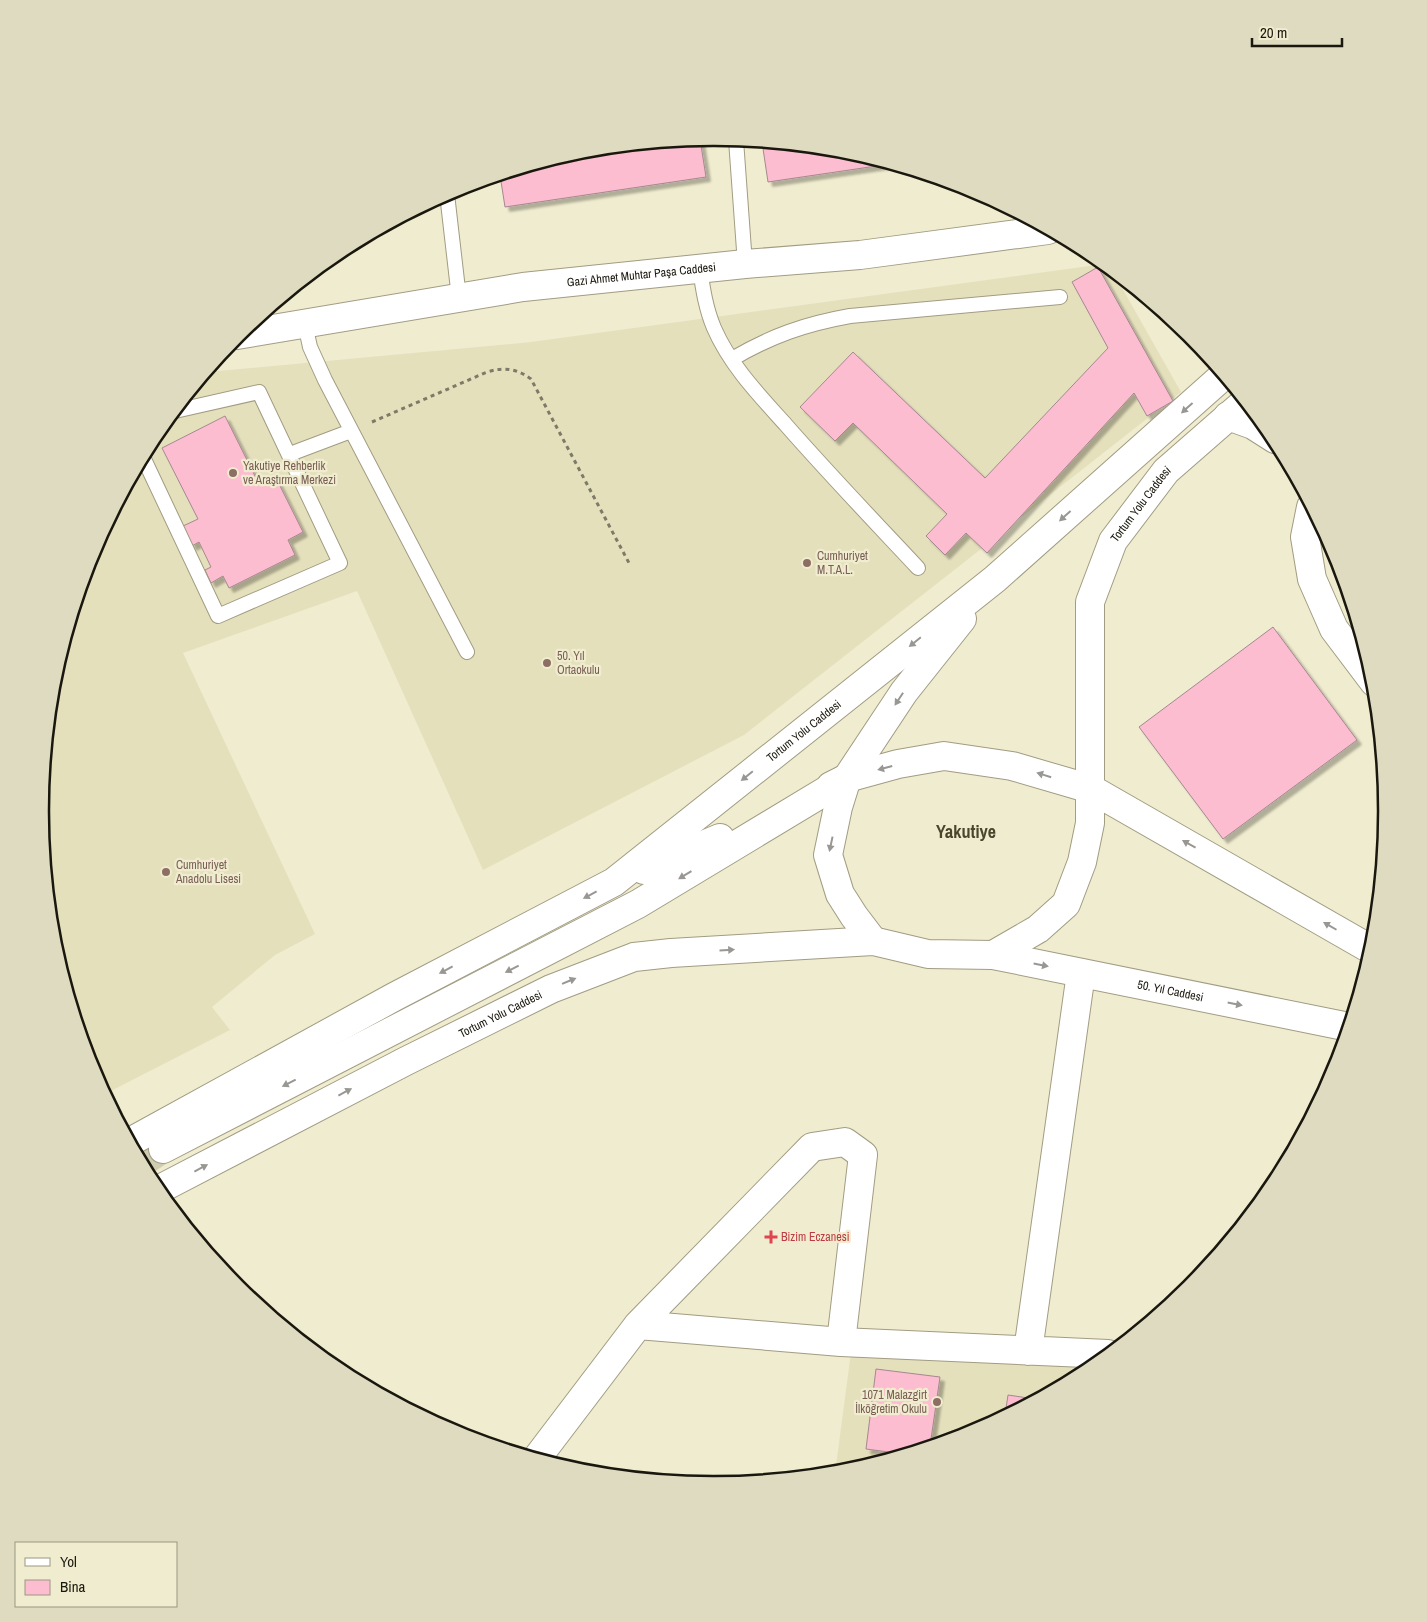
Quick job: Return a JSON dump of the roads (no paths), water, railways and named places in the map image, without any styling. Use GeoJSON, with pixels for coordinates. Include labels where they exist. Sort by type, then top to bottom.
{"type":"FeatureCollection","features":[{"type":"Feature","properties":{"kind":"main road","name":"Gazi Ahmet Muhtar Paşa Caddesi"},"geometry":{"type":"LineString","coordinates":[[252,333],[522,287],[745,264],[860,255],[1037,230]]}},
{"type":"Feature","properties":{"kind":"main road","name":"Tortum Yolu Caddesi"},"geometry":{"type":"LineString","coordinates":[[614,882],[995,579],[1219,380]]}},
{"type":"Feature","properties":{"kind":"main road","name":"Tortum Yolu Caddesi"},"geometry":{"type":"LineString","coordinates":[[165,1186],[551,988],[634,957],[671,953],[873,941],[928,954],[993,955],[1038,929],[1066,904],[1082,862],[1090,823],[1090,602],[1113,541],[1166,471],[1236,409]]}},
{"type":"Feature","properties":{"kind":"main road"},"geometry":{"type":"LineString","coordinates":[[1236,409],[1255,427]]}},
{"type":"Feature","properties":{"kind":"main road"},"geometry":{"type":"LineString","coordinates":[[1309,516],[1305,537],[1312,578],[1334,629],[1362,666]]}},
{"type":"Feature","properties":{"kind":"main road","name":"Tortum Yolu Caddesi"},"geometry":{"type":"LineString","coordinates":[[873,941],[840,894],[828,855],[838,807],[847,778],[904,692],[995,579]]}},
{"type":"Feature","properties":{"kind":"main road","name":"Tortum Yolu Caddesi"},"geometry":{"type":"LineString","coordinates":[[136,1139],[394,997],[614,882],[759,822],[847,778],[898,764],[944,756],[1012,766],[1091,789]]}},
{"type":"Feature","properties":{"kind":"main road"},"geometry":{"type":"LineString","coordinates":[[163,1148],[638,904],[847,778]]}},
{"type":"Feature","properties":{"kind":"main road"},"geometry":{"type":"LineString","coordinates":[[1091,789],[1364,945]]}},
{"type":"Feature","properties":{"kind":"main road","name":"50. Yıl Caddesi"},"geometry":{"type":"LineString","coordinates":[[993,955],[1343,1025]]}},
{"type":"Feature","properties":{"kind":"main road"},"geometry":{"type":"LineString","coordinates":[[1028,1351],[1081,973]]}},
{"type":"Feature","properties":{"kind":"main road"},"geometry":{"type":"LineString","coordinates":[[541,1453],[638,1325],[812,1147],[845,1142],[862,1155],[841,1342]]}},
{"type":"Feature","properties":{"kind":"main road"},"geometry":{"type":"LineString","coordinates":[[638,1325],[841,1342],[1097,1354]]}},
{"type":"Feature","properties":{"kind":"lane"},"geometry":{"type":"LineString","coordinates":[[737,147],[745,264]]}},
{"type":"Feature","properties":{"kind":"lane"},"geometry":{"type":"LineString","coordinates":[[448,202],[459,298]]}},
{"type":"Feature","properties":{"kind":"lane"},"geometry":{"type":"LineString","coordinates":[[700,269],[704,298],[718,336],[746,380],[803,445],[918,568]]}},
{"type":"Feature","properties":{"kind":"lane"},"geometry":{"type":"LineString","coordinates":[[732,359],[758,343],[841,317],[1060,297]]}},
{"type":"Feature","properties":{"kind":"lane"},"geometry":{"type":"LineString","coordinates":[[305,324],[310,347],[351,431],[467,652]]}},
{"type":"Feature","properties":{"kind":"lane"},"geometry":{"type":"LineString","coordinates":[[147,465],[218,616],[340,563],[259,392],[184,409]]}},
{"type":"Feature","properties":{"kind":"lane"},"geometry":{"type":"LineString","coordinates":[[290,454],[351,431]]}},
{"type":"Feature","properties":{"kind":"tunnel"},"geometry":{"type":"LineString","coordinates":[[148,1159],[163,1149]]}},
{"type":"Feature","properties":{"kind":"place","name":"Yakutiye Rehberlik ve Araştırma Merkezi"},"geometry":{"type":"Point","coordinates":[233,473]}},
{"type":"Feature","properties":{"kind":"place","name":"Cumhuriyet M.T.A.L."},"geometry":{"type":"Point","coordinates":[807,563]}},
{"type":"Feature","properties":{"kind":"place","name":"50. Yıl Ortaokulu"},"geometry":{"type":"Point","coordinates":[547,663]}},
{"type":"Feature","properties":{"kind":"place","name":"Cumhuriyet Anadolu Lisesi"},"geometry":{"type":"Point","coordinates":[166,872]}},
{"type":"Feature","properties":{"kind":"place","name":"Bizim Eczanesi"},"geometry":{"type":"Point","coordinates":[771,1237]}},
{"type":"Feature","properties":{"kind":"place","name":"1071 Malazgirt İlköğretim Okulu"},"geometry":{"type":"Point","coordinates":[937,1402]}},
{"type":"Feature","properties":{"kind":"district","name":"Yakutiye"},"geometry":{"type":"Point","coordinates":[966,832]}}]}
